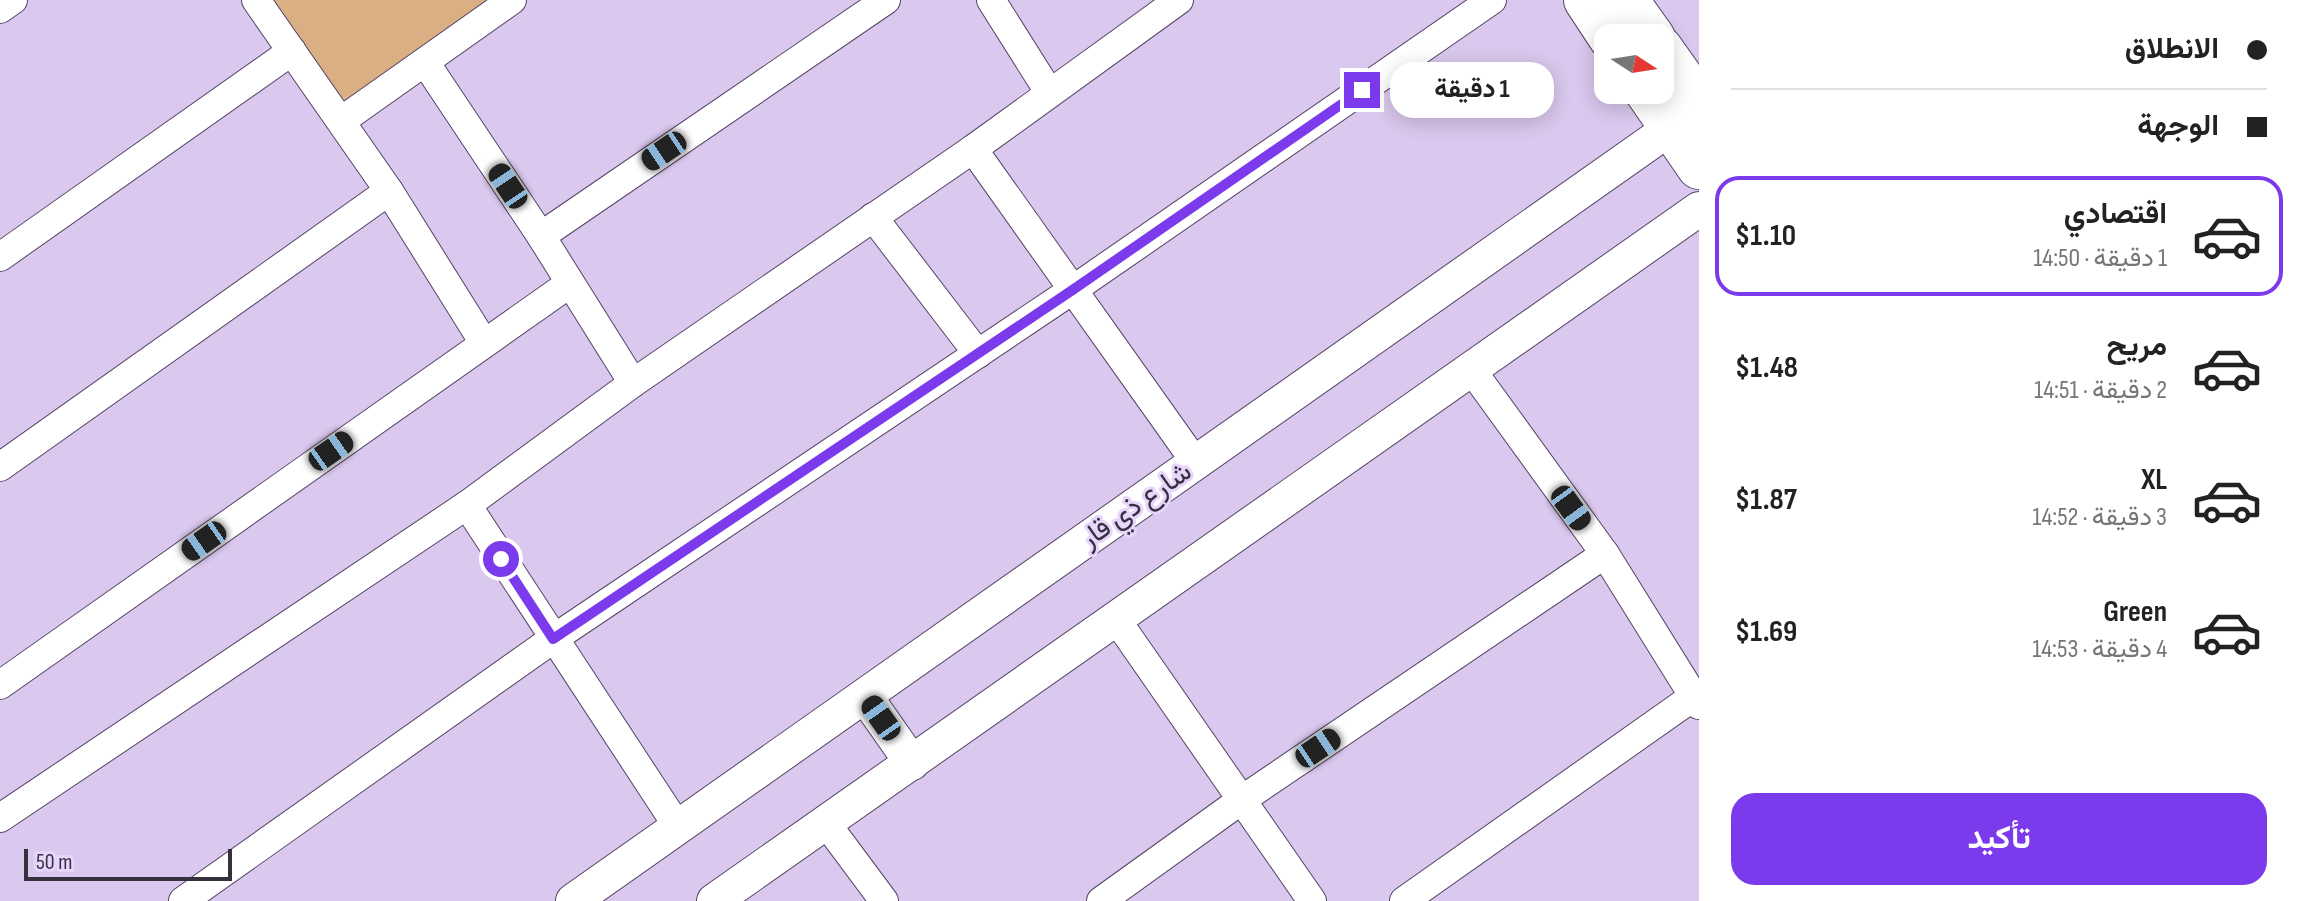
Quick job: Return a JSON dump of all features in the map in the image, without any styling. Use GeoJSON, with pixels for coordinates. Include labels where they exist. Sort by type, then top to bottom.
{"type":"FeatureCollection","features":[{"type":"Feature","properties":{"kind":"main road"},"geometry":{"type":"LineString","coordinates":[[1586,0],[1602,24]]}},
{"type":"Feature","properties":{"kind":"main road"},"geometry":{"type":"LineString","coordinates":[[1626,0],[1643,24]]}},
{"type":"Feature","properties":{"kind":"main road"},"geometry":{"type":"LineString","coordinates":[[1674,78],[1690,113],[1699,167]]}},
{"type":"Feature","properties":{"kind":"street"},"geometry":{"type":"LineString","coordinates":[[0,9],[13,0]]}},
{"type":"Feature","properties":{"kind":"street"},"geometry":{"type":"LineString","coordinates":[[256,0],[389,191],[484,343]]}},
{"type":"Feature","properties":{"kind":"street"},"geometry":{"type":"LineString","coordinates":[[341,121],[512,0]]}},
{"type":"Feature","properties":{"kind":"street"},"geometry":{"type":"LineString","coordinates":[[541,236],[886,0]]}},
{"type":"Feature","properties":{"kind":"street"},"geometry":{"type":"LineString","coordinates":[[991,0],[1049,92]]}},
{"type":"Feature","properties":{"kind":"street"},"geometry":{"type":"LineString","coordinates":[[0,818],[467,505],[633,383],[973,149],[1179,0]]}},
{"type":"Feature","properties":{"kind":"street"},"geometry":{"type":"LineString","coordinates":[[183,901],[553,639],[1074,289],[1492,0]]}},
{"type":"Feature","properties":{"kind":"street"},"geometry":{"type":"LineString","coordinates":[[0,257],[292,51]]}},
{"type":"Feature","properties":{"kind":"street"},"geometry":{"type":"LineString","coordinates":[[425,62],[541,236],[633,383]]}},
{"type":"Feature","properties":{"kind":"street","name":"شارع ذي قار"},"geometry":{"type":"LineString","coordinates":[[573,901],[1690,113]]}},
{"type":"Feature","properties":{"kind":"street"},"geometry":{"type":"LineString","coordinates":[[973,149],[1196,463]]}},
{"type":"Feature","properties":{"kind":"street"},"geometry":{"type":"LineString","coordinates":[[0,467],[389,191]]}},
{"type":"Feature","properties":{"kind":"street"},"geometry":{"type":"LineString","coordinates":[[714,901],[1699,209]]}},
{"type":"Feature","properties":{"kind":"street"},"geometry":{"type":"LineString","coordinates":[[873,217],[978,354]]}},
{"type":"Feature","properties":{"kind":"street"},"geometry":{"type":"LineString","coordinates":[[0,685],[569,284]]}},
{"type":"Feature","properties":{"kind":"street"},"geometry":{"type":"LineString","coordinates":[[1404,901],[1696,701],[1605,554],[1471,369]]}},
{"type":"Feature","properties":{"kind":"street"},"geometry":{"type":"LineString","coordinates":[[467,505],[678,827]]}},
{"type":"Feature","properties":{"kind":"street"},"geometry":{"type":"LineString","coordinates":[[1101,901],[1240,801],[1605,554]]}},
{"type":"Feature","properties":{"kind":"street"},"geometry":{"type":"LineString","coordinates":[[1116,619],[1312,901]]}},
{"type":"Feature","properties":{"kind":"street"},"geometry":{"type":"LineString","coordinates":[[865,696],[912,763]]}},
{"type":"Feature","properties":{"kind":"street"},"geometry":{"type":"LineString","coordinates":[[826,823],[884,901]]}},
{"type":"Feature","properties":{"kind":"shaded area"},"geometry":{"type":"Polygon","coordinates":[[[255,0],[485,0],[497,17],[341,121],[255,0]]]}},
{"type":"Feature","properties":{"kind":"route"},"geometry":{"type":"LineString","coordinates":[[501,559],[553,639],[1074,289],[1362,90]]}}]}
